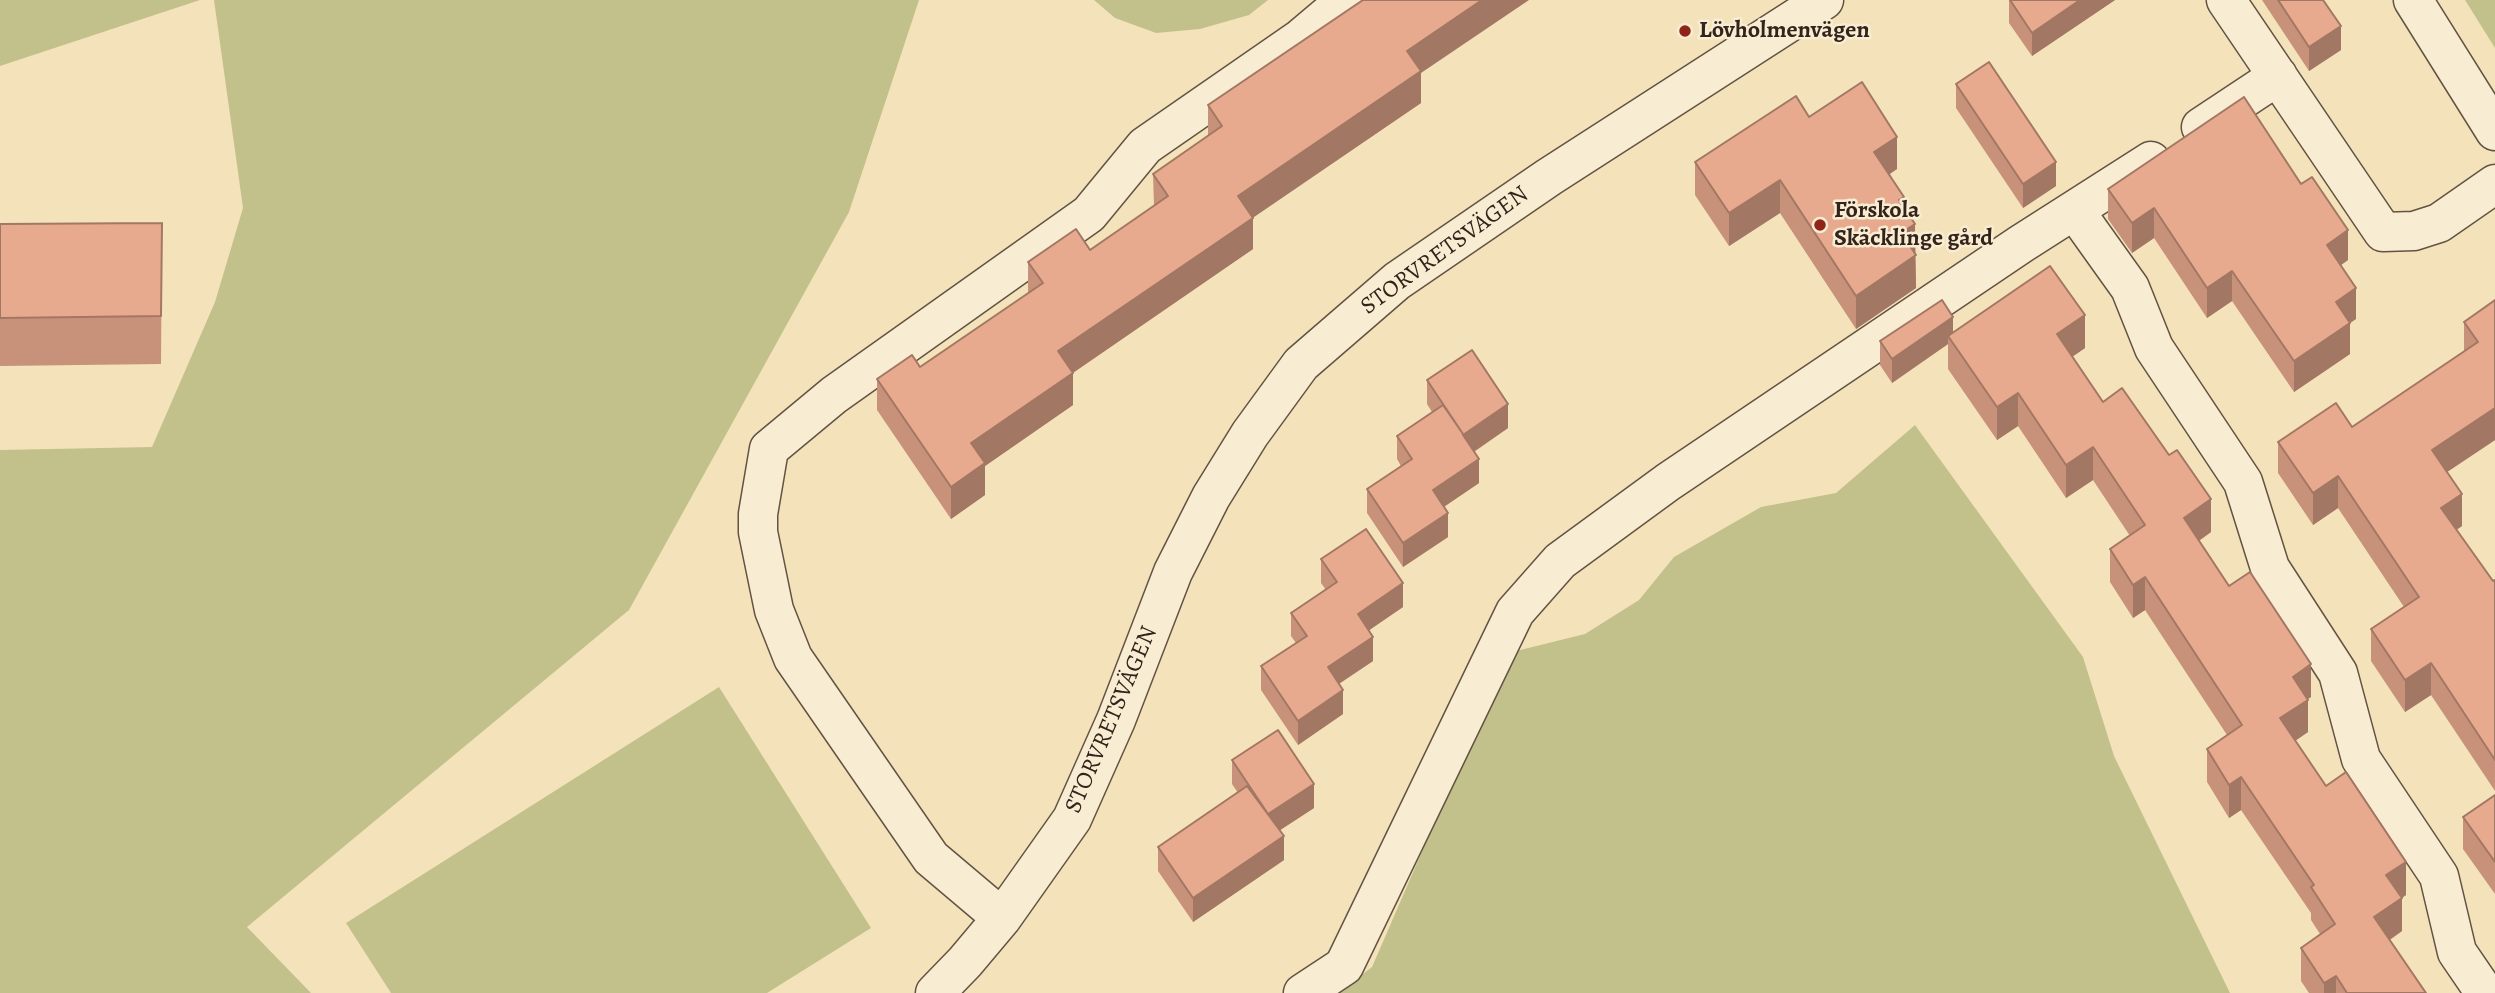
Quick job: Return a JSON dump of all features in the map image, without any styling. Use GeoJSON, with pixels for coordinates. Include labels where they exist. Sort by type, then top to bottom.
{"type":"FeatureCollection","features":[{"type":"Feature","properties":{"kind":"street"},"geometry":{"type":"LineString","coordinates":[[1002,918],[931,858],[793,658],[774,610],[758,532],[758,514],[769,449],[834,395],[1089,214],[1145,146],[1301,38],[1346,0]]}},
{"type":"Feature","properties":{"kind":"street","name":"STORVRETSVÄGEN"},"geometry":{"type":"LineString","coordinates":[[935,993],[1002,918],[1072,819],[1116,720],[1173,572],[1211,497],[1250,434],[1301,364],[1397,281],[1549,177],[1824,0]]}},
{"type":"Feature","properties":{"kind":"street"},"geometry":{"type":"LineString","coordinates":[[2226,0],[2383,232],[2414,232],[2439,223],[2495,184]]}},
{"type":"Feature","properties":{"kind":"street"},"geometry":{"type":"LineString","coordinates":[[2413,0],[2495,131]]}},
{"type":"Feature","properties":{"kind":"street"},"geometry":{"type":"LineString","coordinates":[[1303,993],[1344,966],[1516,612],[1560,561],[1668,482],[2021,244],[2278,76]]}},
{"type":"Feature","properties":{"kind":"street"},"geometry":{"type":"LineString","coordinates":[[2075,211],[2130,288],[2154,348],[2243,482],[2270,568],[2338,673],[2361,759],[2439,876],[2457,952],[2486,993]]}},
{"type":"Feature","properties":{"kind":"shaded area"},"geometry":{"type":"Polygon","coordinates":[[[0,0],[200,0],[0,66],[0,0]]]}},
{"type":"Feature","properties":{"kind":"shaded area"},"geometry":{"type":"Polygon","coordinates":[[[214,0],[919,0],[849,212],[629,610],[247,927],[311,993],[0,993],[0,450],[152,447],[215,302],[243,208],[214,0]]]}},
{"type":"Feature","properties":{"kind":"shaded area"},"geometry":{"type":"Polygon","coordinates":[[[1094,0],[1268,0],[1249,15],[1200,29],[1156,33],[1115,18],[1094,0]]]}},
{"type":"Feature","properties":{"kind":"shaded area"},"geometry":{"type":"Polygon","coordinates":[[[2465,0],[2495,0],[2495,48],[2465,0]]]}},
{"type":"Feature","properties":{"kind":"shaded area"},"geometry":{"type":"Polygon","coordinates":[[[1915,425],[2083,657],[2114,756],[2230,993],[1338,993],[1372,967],[1508,653],[1585,634],[1639,600],[1674,557],[1761,507],[1836,493],[1915,425]]]}},
{"type":"Feature","properties":{"kind":"shaded area"},"geometry":{"type":"Polygon","coordinates":[[[719,687],[871,928],[767,993],[391,993],[346,923],[719,687]]]}},
{"type":"Feature","properties":{"kind":"building"},"geometry":{"type":"Polygon","coordinates":[[[1363,0],[1482,0],[1407,51],[1421,71],[1238,196],[1253,218],[1058,351],[1073,373],[971,443],[985,463],[951,487],[877,379],[912,355],[920,367],[1043,283],[1028,262],[1076,229],[1090,250],[1168,196],[1153,174],[1222,126],[1208,105],[1363,0]]]}},
{"type":"Feature","properties":{"kind":"building"},"geometry":{"type":"Polygon","coordinates":[[[2010,0],[2080,0],[2032,33],[2010,0]]]}},
{"type":"Feature","properties":{"kind":"building"},"geometry":{"type":"Polygon","coordinates":[[[2278,0],[2323,0],[2341,26],[2309,47],[2278,0]]]}},
{"type":"Feature","properties":{"kind":"building"},"geometry":{"type":"Polygon","coordinates":[[[1989,62],[2056,162],[2023,184],[1956,84],[1989,62]]]}},
{"type":"Feature","properties":{"kind":"building"},"geometry":{"type":"Polygon","coordinates":[[[1862,82],[1897,137],[1874,152],[1904,197],[1899,200],[1915,224],[1901,233],[1916,255],[1856,296],[1780,180],[1729,213],[1695,162],[1796,96],[1809,117],[1862,82]]]}},
{"type":"Feature","properties":{"kind":"building"},"geometry":{"type":"Polygon","coordinates":[[[2244,97],[2301,184],[2312,177],[2348,230],[2327,245],[2356,288],[2336,302],[2350,323],[2294,361],[2232,271],[2207,288],[2154,208],[2132,223],[2108,189],[2244,97]]]}},
{"type":"Feature","properties":{"kind":"building"},"geometry":{"type":"Polygon","coordinates":[[[162,223],[161,316],[0,318],[0,224],[162,223]]]}},
{"type":"Feature","properties":{"kind":"building"},"geometry":{"type":"Polygon","coordinates":[[[2050,266],[2085,315],[2057,334],[2103,402],[2122,388],[2169,455],[2177,450],[2211,499],[2184,518],[2229,586],[2250,572],[2311,664],[2293,677],[2308,700],[2280,718],[2326,786],[2346,772],[2406,862],[2386,875],[2402,898],[2374,917],[2426,993],[2347,993],[2336,976],[2324,983],[2301,948],[2335,924],[2311,887],[2314,885],[2241,777],[2229,785],[2207,749],[2242,725],[2145,577],[2133,585],[2110,549],[2145,525],[2093,447],[2066,465],[2018,393],[1997,407],[1948,336],[2050,266]]]}},
{"type":"Feature","properties":{"kind":"building"},"geometry":{"type":"Polygon","coordinates":[[[1942,300],[1953,317],[1892,359],[1880,341],[1942,300]]]}},
{"type":"Feature","properties":{"kind":"building"},"geometry":{"type":"Polygon","coordinates":[[[2495,300],[2495,408],[2432,450],[2462,494],[2441,508],[2493,581],[2495,580],[2495,760],[2431,663],[2405,680],[2371,629],[2419,597],[2338,476],[2313,493],[2278,442],[2336,403],[2352,427],[2478,342],[2464,322],[2495,300]]]}},
{"type":"Feature","properties":{"kind":"building"},"geometry":{"type":"Polygon","coordinates":[[[1472,350],[1508,404],[1463,435],[1479,459],[1433,490],[1448,513],[1403,543],[1367,489],[1412,459],[1397,436],[1443,405],[1463,434],[1427,380],[1472,350]]]}},
{"type":"Feature","properties":{"kind":"building"},"geometry":{"type":"Polygon","coordinates":[[[1366,529],[1403,583],[1358,614],[1373,637],[1328,667],[1343,690],[1298,721],[1261,666],[1307,636],[1291,613],[1337,582],[1321,559],[1366,529]]]}},
{"type":"Feature","properties":{"kind":"building"},"geometry":{"type":"Polygon","coordinates":[[[1278,730],[1314,784],[1268,814],[1232,760],[1278,730]]]}},
{"type":"Feature","properties":{"kind":"building"},"geometry":{"type":"Polygon","coordinates":[[[1247,786],[1284,836],[1193,898],[1158,847],[1247,786]]]}},
{"type":"Feature","properties":{"kind":"building"},"geometry":{"type":"Polygon","coordinates":[[[2495,795],[2495,862],[2463,817],[2495,795]]]}},
{"type":"Feature","properties":{"kind":"place","name":"Lövholmenvägen"},"geometry":{"type":"Point","coordinates":[1685,31]}},
{"type":"Feature","properties":{"kind":"place","name":"Förskola Skäcklinge gård"},"geometry":{"type":"Point","coordinates":[1820,225]}}]}
